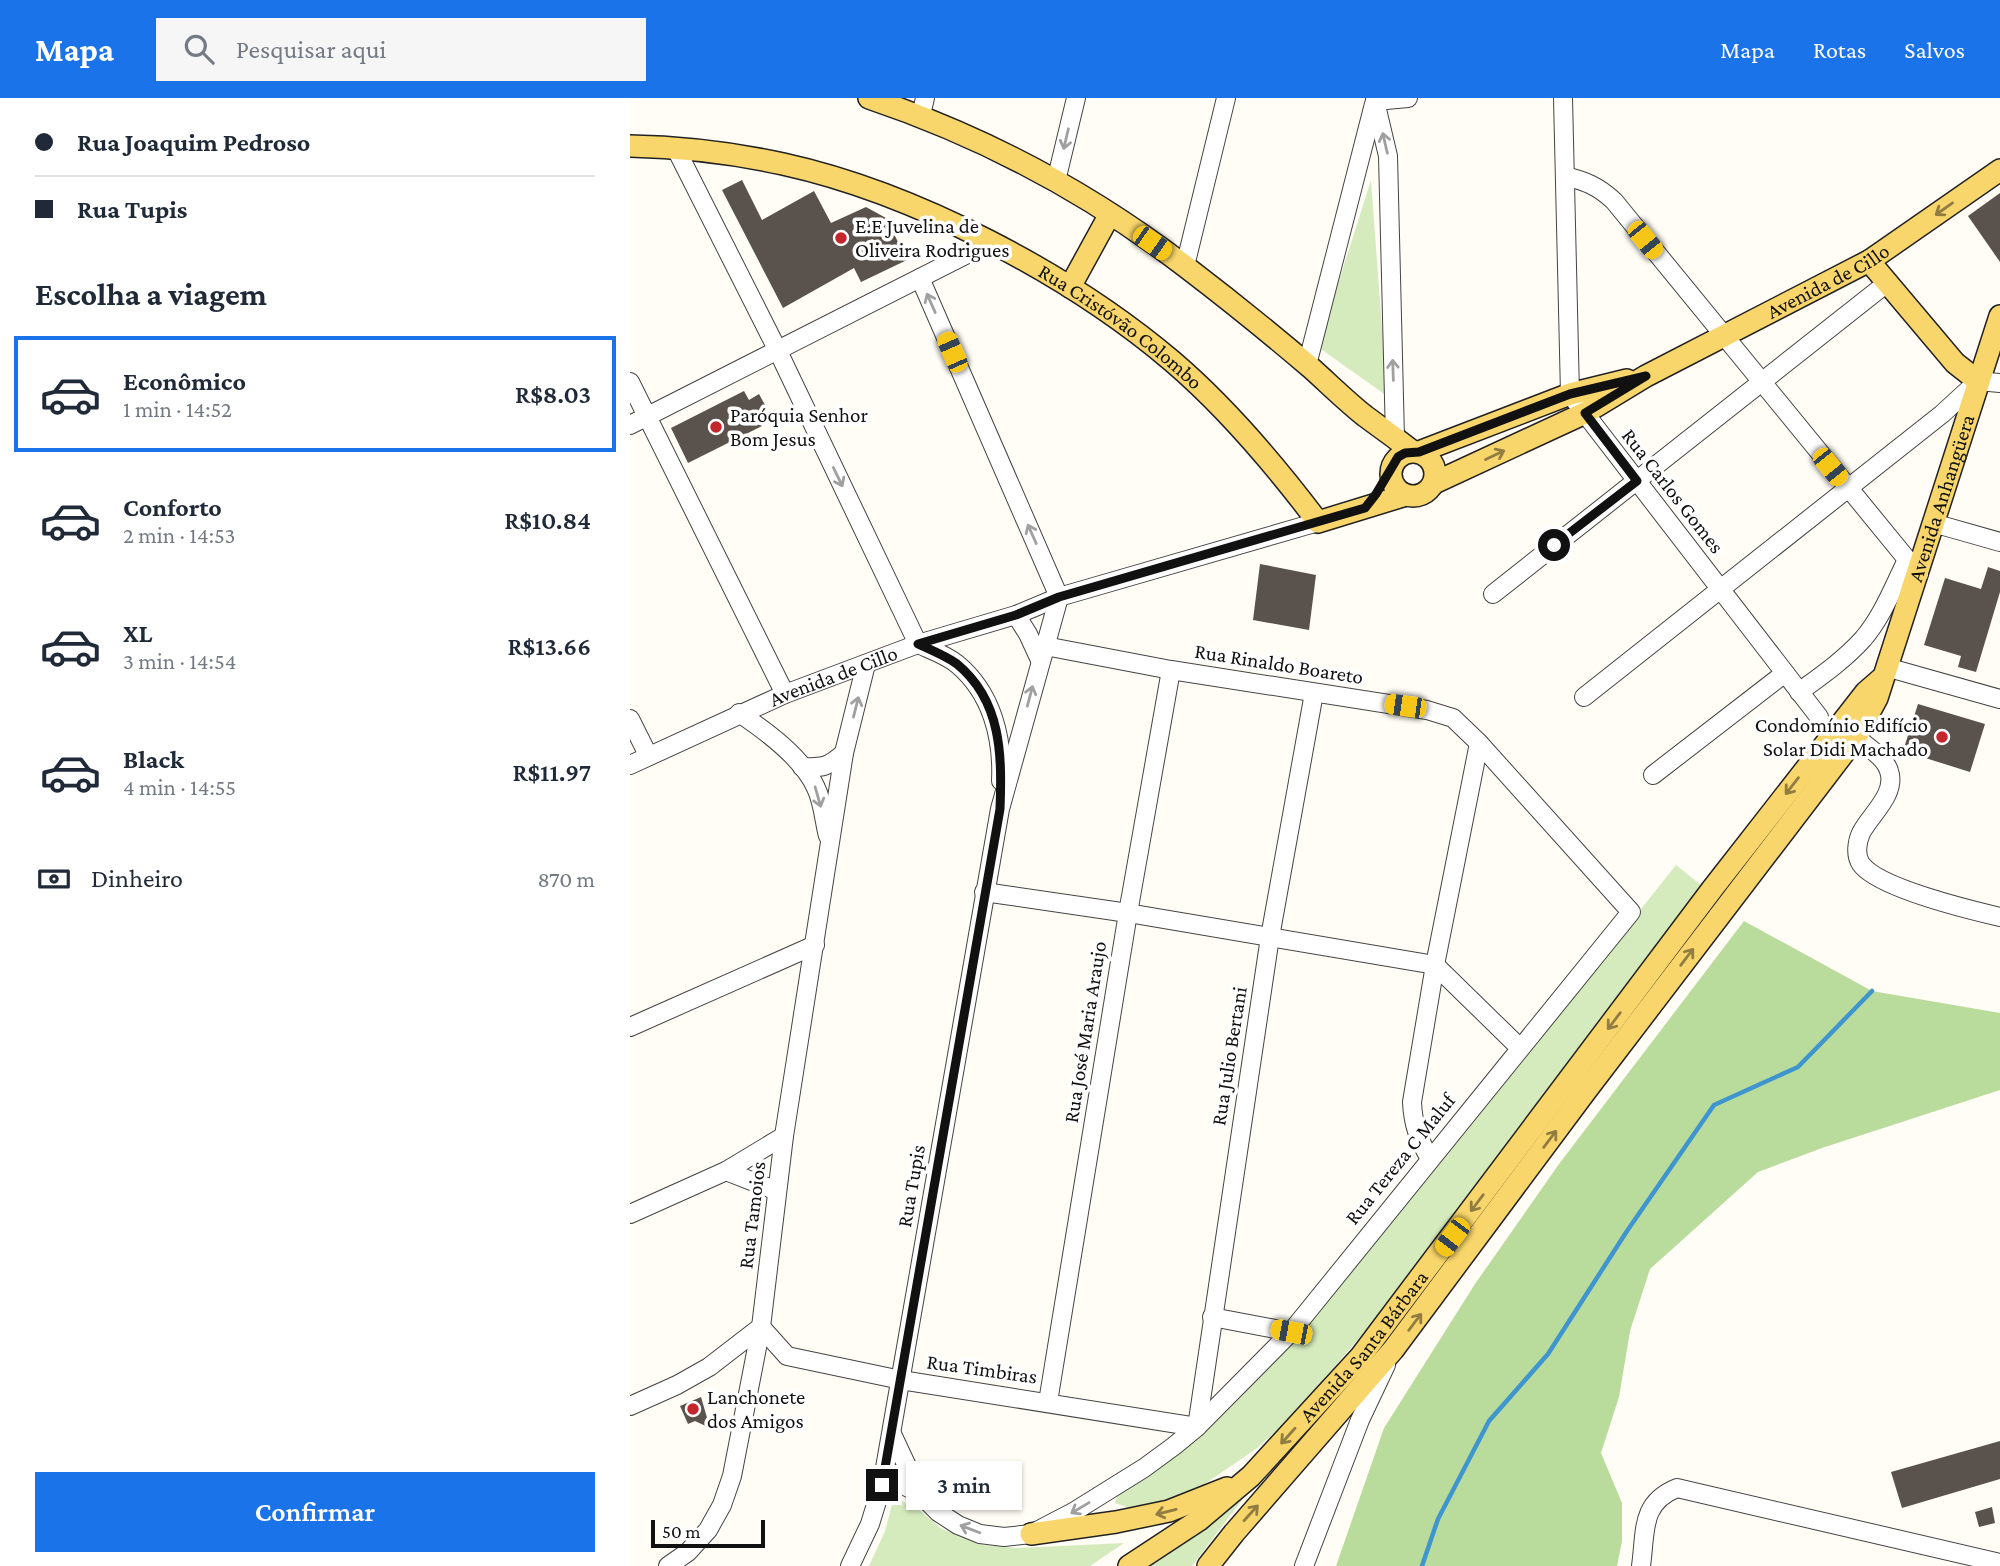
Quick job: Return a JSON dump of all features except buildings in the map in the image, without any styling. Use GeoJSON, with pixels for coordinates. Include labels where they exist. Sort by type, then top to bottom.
{"type":"FeatureCollection","features":[{"type":"Feature","properties":{"kind":"main road"},"geometry":{"type":"LineString","coordinates":[[869,98],[923,107],[1056,181],[1135,231],[1185,266],[1364,415],[1432,461],[1435,468],[1434,483],[1430,489],[1419,495],[1406,495],[1394,486],[1392,467],[1364,415]]}},
{"type":"Feature","properties":{"kind":"main road","name":"Rua Cristóvão Colombo"},"geometry":{"type":"LineString","coordinates":[[630,146],[675,147],[783,164],[829,177],[934,215],[1070,287],[1122,322],[1219,405],[1278,470],[1318,522]]}},
{"type":"Feature","properties":{"kind":"main road","name":"Avenida de Cillo"},"geometry":{"type":"LineString","coordinates":[[1434,483],[1585,413],[1646,376],[1869,261],[2000,170]]}},
{"type":"Feature","properties":{"kind":"main road"},"geometry":{"type":"LineString","coordinates":[[1070,287],[1110,214]]}},
{"type":"Feature","properties":{"kind":"main road"},"geometry":{"type":"LineString","coordinates":[[1095,242],[1135,231]]}},
{"type":"Feature","properties":{"kind":"main road"},"geometry":{"type":"LineString","coordinates":[[1869,261],[1955,363],[1978,381]]}},
{"type":"Feature","properties":{"kind":"main road","name":"Avenida Anhangüera"},"geometry":{"type":"LineString","coordinates":[[1722,893],[1856,737],[1869,717],[1912,568],[1933,523],[2000,316]]}},
{"type":"Feature","properties":{"kind":"main road","name":"Avenida de Cillo"},"geometry":{"type":"LineString","coordinates":[[1416,452],[1570,394],[1646,376]]}},
{"type":"Feature","properties":{"kind":"main road"},"geometry":{"type":"LineString","coordinates":[[1365,508],[1392,467],[1405,453],[1416,452]]}},
{"type":"Feature","properties":{"kind":"main road","name":"Avenida de Cillo"},"geometry":{"type":"LineString","coordinates":[[1318,522],[1406,495]]}},
{"type":"Feature","properties":{"kind":"main road","name":"Avenida Anhangüera"},"geometry":{"type":"LineString","coordinates":[[1722,893],[1866,692],[1884,672]]}},
{"type":"Feature","properties":{"kind":"main road","name":"Avenida Santa Bárbara"},"geometry":{"type":"LineString","coordinates":[[1208,1566],[1393,1350],[1722,893]]}},
{"type":"Feature","properties":{"kind":"main road","name":"Avenida Santa Bárbara"},"geometry":{"type":"LineString","coordinates":[[1129,1566],[1199,1520],[1251,1476],[1370,1345],[1722,893]]}},
{"type":"Feature","properties":{"kind":"main road"},"geometry":{"type":"LineString","coordinates":[[1031,1534],[1116,1522],[1169,1511],[1251,1476]]}},
{"type":"Feature","properties":{"kind":"street"},"geometry":{"type":"LineString","coordinates":[[1056,181],[1076,98]]}},
{"type":"Feature","properties":{"kind":"street"},"geometry":{"type":"LineString","coordinates":[[1185,266],[1226,98]]}},
{"type":"Feature","properties":{"kind":"street"},"geometry":{"type":"LineString","coordinates":[[1376,99],[1408,98]]}},
{"type":"Feature","properties":{"kind":"street"},"geometry":{"type":"LineString","coordinates":[[1563,98],[1570,394]]}},
{"type":"Feature","properties":{"kind":"street"},"geometry":{"type":"LineString","coordinates":[[1307,365],[1376,99]]}},
{"type":"Feature","properties":{"kind":"street"},"geometry":{"type":"LineString","coordinates":[[1376,99],[1388,156],[1395,438]]}},
{"type":"Feature","properties":{"kind":"street"},"geometry":{"type":"LineString","coordinates":[[675,147],[777,349],[918,644]]}},
{"type":"Feature","properties":{"kind":"street"},"geometry":{"type":"LineString","coordinates":[[1565,176],[1586,181],[1601,189],[1614,201],[1912,568],[1864,637],[1844,658],[1799,692]]}},
{"type":"Feature","properties":{"kind":"street"},"geometry":{"type":"LineString","coordinates":[[630,425],[989,243]]}},
{"type":"Feature","properties":{"kind":"street"},"geometry":{"type":"LineString","coordinates":[[920,278],[1059,597]]}},
{"type":"Feature","properties":{"kind":"street"},"geometry":{"type":"LineString","coordinates":[[1493,594],[1887,283]]}},
{"type":"Feature","properties":{"kind":"street"},"geometry":{"type":"LineString","coordinates":[[1584,696],[1942,414],[1978,381],[2000,383]]}},
{"type":"Feature","properties":{"kind":"street"},"geometry":{"type":"LineString","coordinates":[[630,382],[785,694]]}},
{"type":"Feature","properties":{"kind":"street","name":"Rua Carlos Gomes"},"geometry":{"type":"LineString","coordinates":[[1570,394],[1819,717]]}},
{"type":"Feature","properties":{"kind":"street","name":"Avenida de Cillo"},"geometry":{"type":"LineString","coordinates":[[630,765],[739,713],[918,644],[1016,615],[1059,597],[1318,522]]}},
{"type":"Feature","properties":{"kind":"street"},"geometry":{"type":"LineString","coordinates":[[1933,523],[2000,542]]}},
{"type":"Feature","properties":{"kind":"street","name":"Rua Tupis"},"geometry":{"type":"LineString","coordinates":[[850,1566],[870,1524],[882,1485],[1000,809],[1059,597]]}},
{"type":"Feature","properties":{"kind":"street"},"geometry":{"type":"LineString","coordinates":[[1016,615],[1043,653]]}},
{"type":"Feature","properties":{"kind":"street","name":"Rua Tupis"},"geometry":{"type":"LineString","coordinates":[[918,644],[955,662],[973,679],[987,699],[997,727],[1002,763],[1000,809]]}},
{"type":"Feature","properties":{"kind":"street","name":"Rua Rinaldo Boareto"},"geometry":{"type":"LineString","coordinates":[[1043,653],[1427,710],[1453,718],[1479,743],[1630,912]]}},
{"type":"Feature","properties":{"kind":"street","name":"Rua Tamoios"},"geometry":{"type":"LineString","coordinates":[[668,1566],[688,1552],[708,1530],[722,1505],[732,1476],[761,1326],[784,1136],[844,752],[866,664]]}},
{"type":"Feature","properties":{"kind":"street","name":"Rua José Maria Araujo"},"geometry":{"type":"LineString","coordinates":[[1048,1402],[1128,913],[1171,670]]}},
{"type":"Feature","properties":{"kind":"street"},"geometry":{"type":"LineString","coordinates":[[1884,672],[2000,699]]}},
{"type":"Feature","properties":{"kind":"street"},"geometry":{"type":"LineString","coordinates":[[1653,775],[1785,673]]}},
{"type":"Feature","properties":{"kind":"street","name":"Rua Julio Bertani"},"geometry":{"type":"LineString","coordinates":[[1196,1427],[1270,937],[1314,693]]}},
{"type":"Feature","properties":{"kind":"street","name":"Rua Tamoios"},"geometry":{"type":"LineString","coordinates":[[739,713],[778,741],[817,788],[830,846]]}},
{"type":"Feature","properties":{"kind":"street"},"geometry":{"type":"LineString","coordinates":[[630,719],[648,755]]}},
{"type":"Feature","properties":{"kind":"street"},"geometry":{"type":"LineString","coordinates":[[997,727],[1003,732],[1020,736]]}},
{"type":"Feature","properties":{"kind":"street"},"geometry":{"type":"LineString","coordinates":[[1856,737],[1880,758],[1889,770],[1891,781],[1889,792],[1860,834],[1857,847],[1859,862],[1871,873],[1920,895],[2000,917]]}},
{"type":"Feature","properties":{"kind":"street"},"geometry":{"type":"LineString","coordinates":[[1430,1159],[1418,1138],[1413,1121],[1412,1102],[1435,965],[1479,743]]}},
{"type":"Feature","properties":{"kind":"street"},"geometry":{"type":"LineString","coordinates":[[802,767],[819,768],[831,765],[844,752]]}},
{"type":"Feature","properties":{"kind":"street"},"geometry":{"type":"LineString","coordinates":[[984,892],[1128,913],[1435,965],[1519,1048]]}},
{"type":"Feature","properties":{"kind":"street","name":"Rua Tereza C Maluf"},"geometry":{"type":"LineString","coordinates":[[1031,1534],[1075,1511],[1144,1468],[1196,1427],[1291,1332],[1630,912]]}},
{"type":"Feature","properties":{"kind":"street"},"geometry":{"type":"LineString","coordinates":[[630,1027],[815,945]]}},
{"type":"Feature","properties":{"kind":"street"},"geometry":{"type":"LineString","coordinates":[[630,1214],[726,1171],[784,1136]]}},
{"type":"Feature","properties":{"kind":"street"},"geometry":{"type":"LineString","coordinates":[[726,1171],[777,1191]]}},
{"type":"Feature","properties":{"kind":"street"},"geometry":{"type":"LineString","coordinates":[[1212,1317],[1291,1332]]}},
{"type":"Feature","properties":{"kind":"street"},"geometry":{"type":"LineString","coordinates":[[630,1405],[677,1385],[709,1367],[761,1326]]}},
{"type":"Feature","properties":{"kind":"street","name":"Rua Timbiras"},"geometry":{"type":"LineString","coordinates":[[761,1326],[787,1356],[901,1380],[1196,1427]]}},
{"type":"Feature","properties":{"kind":"street"},"geometry":{"type":"LineString","coordinates":[[1304,1566],[1360,1420],[1393,1350]]}},
{"type":"Feature","properties":{"kind":"street"},"geometry":{"type":"LineString","coordinates":[[892,1434],[920,1494],[938,1513],[980,1534],[1031,1534]]}},
{"type":"Feature","properties":{"kind":"street"},"geometry":{"type":"LineString","coordinates":[[882,1485],[892,1483],[905,1486],[920,1494]]}},
{"type":"Feature","properties":{"kind":"street"},"geometry":{"type":"LineString","coordinates":[[1641,1566],[1649,1509],[1662,1494],[1677,1488],[1932,1547],[1989,1563]]}},
{"type":"Feature","properties":{"kind":"street"},"geometry":{"type":"LineString","coordinates":[[1932,1547],[1950,1566]]}},
{"type":"Feature","properties":{"kind":"green space"},"geometry":{"type":"Polygon","coordinates":[[[1371,180],[1387,396],[1318,347],[1371,180]]]}},
{"type":"Feature","properties":{"kind":"green space"},"geometry":{"type":"Polygon","coordinates":[[[1676,865],[1711,893],[1421,1265],[1291,1418],[1256,1449],[1184,1498],[1135,1510],[1115,1503],[1121,1485],[1198,1433],[1310,1324],[1676,865]]]}},
{"type":"Feature","properties":{"kind":"green space"},"geometry":{"type":"Polygon","coordinates":[[[1744,921],[1872,991],[2000,1013],[2000,1090],[1822,1148],[1758,1172],[1650,1269],[1630,1331],[1619,1397],[1601,1453],[1622,1503],[1622,1541],[1617,1566],[1336,1566],[1384,1428],[1475,1284],[1559,1164],[1744,921]]]}},
{"type":"Feature","properties":{"kind":"green space"},"geometry":{"type":"Polygon","coordinates":[[[1245,1496],[1192,1566],[1149,1566],[1161,1559],[1245,1496]]]}},
{"type":"Feature","properties":{"kind":"green space"},"geometry":{"type":"Polygon","coordinates":[[[894,1497],[918,1509],[942,1529],[983,1545],[1019,1548],[1124,1543],[1090,1566],[869,1566],[885,1531],[894,1497]]]}},
{"type":"Feature","properties":{"kind":"waterway"},"geometry":{"type":"LineString","coordinates":[[1422,1566],[1438,1519],[1489,1421],[1548,1354],[1627,1231],[1714,1105],[1798,1067],[1872,991]]}},
{"type":"Feature","properties":{"kind":"place","name":"E.E Juvelina de Oliveira Rodrigues"},"geometry":{"type":"Point","coordinates":[841,238]}},
{"type":"Feature","properties":{"kind":"place","name":"Paróquia Senhor Bom Jesus"},"geometry":{"type":"Point","coordinates":[716,427]}},
{"type":"Feature","properties":{"kind":"place","name":"Condomínio Edifício Solar Didi Machado"},"geometry":{"type":"Point","coordinates":[1942,737]}},
{"type":"Feature","properties":{"kind":"place","name":"Lanchonete dos Amigos"},"geometry":{"type":"Point","coordinates":[693,1409]}},
{"type":"Feature","properties":{"kind":"route"},"geometry":{"type":"LineString","coordinates":[[882,1485],[1000,809],[1002,763],[997,727],[987,699],[973,679],[955,662],[918,644],[1016,615],[1059,597],[1365,508],[1398,457],[1405,453],[1419,452],[1570,394],[1646,376],[1585,413],[1637,481],[1554,545]]}}]}
